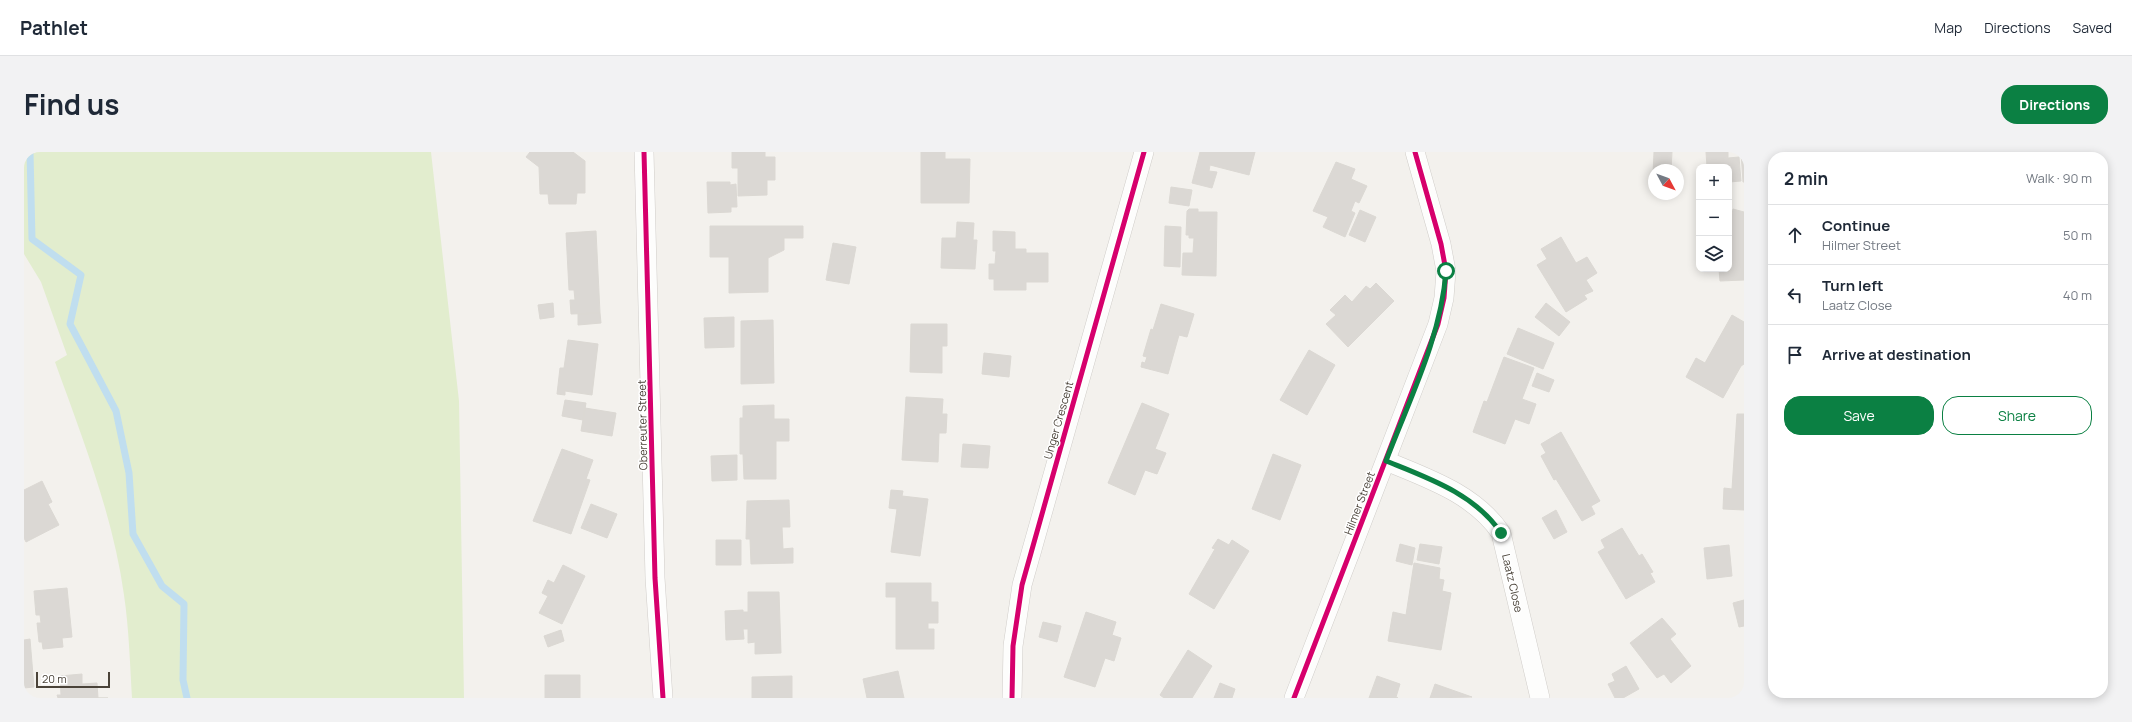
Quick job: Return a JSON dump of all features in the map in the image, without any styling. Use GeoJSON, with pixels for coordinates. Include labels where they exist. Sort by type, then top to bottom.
{"type":"FeatureCollection","features":[{"type":"Feature","properties":{"kind":"street","name":"Oberreuter Street"},"geometry":{"type":"LineString","coordinates":[[644,152],[655,578],[663,698]]}},
{"type":"Feature","properties":{"kind":"street","name":"Unger Crescent"},"geometry":{"type":"LineString","coordinates":[[1012,698],[1013,646],[1022,586],[1144,152]]}},
{"type":"Feature","properties":{"kind":"street","name":"Hilmer Street"},"geometry":{"type":"LineString","coordinates":[[1294,698],[1438,324],[1444,298],[1446,271],[1441,244],[1415,152]]}},
{"type":"Feature","properties":{"kind":"street","name":"Laatz Close"},"geometry":{"type":"LineString","coordinates":[[1386,461],[1450,489],[1481,509],[1492,520],[1501,533],[1540,698]]}},
{"type":"Feature","properties":{"kind":"green space"},"geometry":{"type":"Polygon","coordinates":[[[24,152],[431,152],[459,401],[464,698],[132,698],[126,608],[119,565],[112,535],[96,477],[55,362],[67,355],[41,282],[24,254],[24,152]]]}},
{"type":"Feature","properties":{"kind":"building"},"geometry":{"type":"Polygon","coordinates":[[[530,152],[573,152],[585,161],[585,193],[577,193],[576,204],[549,204],[548,194],[540,194],[539,167],[526,157],[530,152]]]}},
{"type":"Feature","properties":{"kind":"building"},"geometry":{"type":"Polygon","coordinates":[[[732,152],[765,152],[765,157],[775,157],[775,180],[767,180],[767,195],[738,196],[738,168],[732,168],[732,152]]]}},
{"type":"Feature","properties":{"kind":"building"},"geometry":{"type":"Polygon","coordinates":[[[921,152],[945,152],[945,159],[970,159],[969,203],[921,203],[921,152]]]}},
{"type":"Feature","properties":{"kind":"building"},"geometry":{"type":"Polygon","coordinates":[[[1200,152],[1255,152],[1249,175],[1210,165],[1209,171],[1217,172],[1212,188],[1192,183],[1200,152]]]}},
{"type":"Feature","properties":{"kind":"building"},"geometry":{"type":"Polygon","coordinates":[[[1654,152],[1672,152],[1671,164],[1653,164],[1654,152]]]}},
{"type":"Feature","properties":{"kind":"building"},"geometry":{"type":"Polygon","coordinates":[[[1706,152],[1728,152],[1728,158],[1739,157],[1741,181],[1732,182],[1732,164],[1707,164],[1706,152]]]}},
{"type":"Feature","properties":{"kind":"building"},"geometry":{"type":"Polygon","coordinates":[[[1741,152],[1744,152],[1744,182],[1743,182],[1741,152]]]}},
{"type":"Feature","properties":{"kind":"building"},"geometry":{"type":"Polygon","coordinates":[[[1336,162],[1355,169],[1351,179],[1367,186],[1359,203],[1355,201],[1351,211],[1355,213],[1345,237],[1323,227],[1328,217],[1313,211],[1336,162]]]}},
{"type":"Feature","properties":{"kind":"building"},"geometry":{"type":"Polygon","coordinates":[[[707,182],[730,182],[730,185],[736,184],[737,207],[731,207],[731,212],[708,213],[707,182]]]}},
{"type":"Feature","properties":{"kind":"building"},"geometry":{"type":"Polygon","coordinates":[[[1171,187],[1192,190],[1189,206],[1169,203],[1171,187]]]}},
{"type":"Feature","properties":{"kind":"building"},"geometry":{"type":"Polygon","coordinates":[[[1189,209],[1198,209],[1198,212],[1217,212],[1216,276],[1182,275],[1183,253],[1193,253],[1194,238],[1189,238],[1189,235],[1186,235],[1187,211],[1189,209]]]}},
{"type":"Feature","properties":{"kind":"building"},"geometry":{"type":"Polygon","coordinates":[[[1733,209],[1744,212],[1744,280],[1720,281],[1719,272],[1732,272],[1733,209]]]}},
{"type":"Feature","properties":{"kind":"building"},"geometry":{"type":"Polygon","coordinates":[[[1360,210],[1376,217],[1365,242],[1349,235],[1360,210]]]}},
{"type":"Feature","properties":{"kind":"building"},"geometry":{"type":"Polygon","coordinates":[[[957,222],[974,223],[973,240],[977,240],[975,269],[941,268],[942,238],[956,238],[957,222]]]}},
{"type":"Feature","properties":{"kind":"building"},"geometry":{"type":"Polygon","coordinates":[[[710,226],[803,226],[803,238],[784,238],[784,250],[768,258],[768,292],[729,293],[729,257],[710,257],[710,226]]]}},
{"type":"Feature","properties":{"kind":"building"},"geometry":{"type":"Polygon","coordinates":[[[1165,226],[1181,227],[1180,267],[1164,266],[1165,226]]]}},
{"type":"Feature","properties":{"kind":"building"},"geometry":{"type":"Polygon","coordinates":[[[596,231],[600,313],[571,314],[570,300],[575,300],[574,290],[569,290],[566,233],[596,231]]]}},
{"type":"Feature","properties":{"kind":"building"},"geometry":{"type":"Polygon","coordinates":[[[993,231],[1015,232],[1015,249],[1026,249],[1026,253],[1048,253],[1048,282],[1026,282],[1026,290],[994,290],[994,279],[989,279],[989,264],[995,264],[996,251],[993,251],[993,231]]]}},
{"type":"Feature","properties":{"kind":"building"},"geometry":{"type":"Polygon","coordinates":[[[1561,237],[1576,263],[1587,257],[1597,273],[1586,280],[1593,291],[1584,295],[1587,299],[1566,312],[1537,265],[1547,259],[1541,249],[1561,237]]]}},
{"type":"Feature","properties":{"kind":"building"},"geometry":{"type":"Polygon","coordinates":[[[833,243],[856,247],[849,284],[826,280],[833,243]]]}},
{"type":"Feature","properties":{"kind":"building"},"geometry":{"type":"Polygon","coordinates":[[[1376,283],[1394,301],[1348,347],[1326,324],[1336,315],[1330,310],[1345,295],[1352,302],[1366,286],[1370,289],[1376,283]]]}},
{"type":"Feature","properties":{"kind":"building"},"geometry":{"type":"Polygon","coordinates":[[[553,303],[554,317],[540,319],[538,305],[553,303]]]}},
{"type":"Feature","properties":{"kind":"building"},"geometry":{"type":"Polygon","coordinates":[[[1546,303],[1570,322],[1559,336],[1535,317],[1546,303]]]}},
{"type":"Feature","properties":{"kind":"building"},"geometry":{"type":"Polygon","coordinates":[[[1161,304],[1194,314],[1187,337],[1179,335],[1168,374],[1141,367],[1142,362],[1145,363],[1147,357],[1143,356],[1151,329],[1153,330],[1161,304]]]}},
{"type":"Feature","properties":{"kind":"building"},"geometry":{"type":"Polygon","coordinates":[[[600,313],[601,323],[578,325],[578,314],[600,313]]]}},
{"type":"Feature","properties":{"kind":"building"},"geometry":{"type":"Polygon","coordinates":[[[1732,315],[1744,322],[1744,364],[1741,366],[1723,398],[1686,377],[1696,358],[1705,363],[1732,315]]]}},
{"type":"Feature","properties":{"kind":"building"},"geometry":{"type":"Polygon","coordinates":[[[734,317],[734,347],[705,348],[704,318],[734,317]]]}},
{"type":"Feature","properties":{"kind":"building"},"geometry":{"type":"Polygon","coordinates":[[[773,320],[774,383],[741,384],[741,321],[773,320]]]}},
{"type":"Feature","properties":{"kind":"building"},"geometry":{"type":"Polygon","coordinates":[[[911,324],[947,324],[947,346],[942,346],[942,373],[910,372],[911,324]]]}},
{"type":"Feature","properties":{"kind":"building"},"geometry":{"type":"Polygon","coordinates":[[[1518,328],[1554,343],[1543,369],[1507,354],[1518,328]]]}},
{"type":"Feature","properties":{"kind":"building"},"geometry":{"type":"Polygon","coordinates":[[[568,340],[598,344],[592,395],[565,391],[565,395],[557,394],[560,368],[564,368],[568,340]]]}},
{"type":"Feature","properties":{"kind":"building"},"geometry":{"type":"Polygon","coordinates":[[[1309,350],[1335,365],[1307,415],[1280,400],[1309,350]]]}},
{"type":"Feature","properties":{"kind":"building"},"geometry":{"type":"Polygon","coordinates":[[[984,353],[1011,356],[1009,377],[982,374],[984,353]]]}},
{"type":"Feature","properties":{"kind":"building"},"geometry":{"type":"Polygon","coordinates":[[[1504,357],[1534,368],[1522,399],[1536,404],[1529,424],[1515,419],[1505,444],[1473,432],[1484,401],[1487,402],[1504,357]]]}},
{"type":"Feature","properties":{"kind":"building"},"geometry":{"type":"Polygon","coordinates":[[[1537,373],[1554,380],[1549,392],[1532,386],[1537,373]]]}},
{"type":"Feature","properties":{"kind":"building"},"geometry":{"type":"Polygon","coordinates":[[[906,397],[943,399],[942,414],[947,414],[946,433],[939,433],[938,462],[902,460],[906,397]]]}},
{"type":"Feature","properties":{"kind":"building"},"geometry":{"type":"Polygon","coordinates":[[[565,400],[586,403],[583,420],[562,416],[565,400]]]}},
{"type":"Feature","properties":{"kind":"building"},"geometry":{"type":"Polygon","coordinates":[[[1142,403],[1169,414],[1155,449],[1166,453],[1157,474],[1145,470],[1135,495],[1108,483],[1142,403]]]}},
{"type":"Feature","properties":{"kind":"building"},"geometry":{"type":"Polygon","coordinates":[[[774,405],[774,419],[789,419],[789,441],[776,441],[776,479],[744,479],[743,454],[740,454],[740,418],[743,418],[743,406],[774,405]]]}},
{"type":"Feature","properties":{"kind":"building"},"geometry":{"type":"Polygon","coordinates":[[[585,408],[616,413],[612,436],[581,431],[585,408]]]}},
{"type":"Feature","properties":{"kind":"building"},"geometry":{"type":"Polygon","coordinates":[[[1737,414],[1744,414],[1744,510],[1723,509],[1724,488],[1732,489],[1737,414]]]}},
{"type":"Feature","properties":{"kind":"building"},"geometry":{"type":"Polygon","coordinates":[[[1561,432],[1600,501],[1591,506],[1595,514],[1582,521],[1556,479],[1554,480],[1541,456],[1546,453],[1541,444],[1561,432]]]}},
{"type":"Feature","properties":{"kind":"building"},"geometry":{"type":"Polygon","coordinates":[[[963,444],[990,446],[988,468],[961,467],[963,444]]]}},
{"type":"Feature","properties":{"kind":"building"},"geometry":{"type":"Polygon","coordinates":[[[562,449],[593,460],[586,479],[590,480],[571,534],[533,521],[562,449]]]}},
{"type":"Feature","properties":{"kind":"building"},"geometry":{"type":"Polygon","coordinates":[[[1273,454],[1301,465],[1280,520],[1252,509],[1273,454]]]}},
{"type":"Feature","properties":{"kind":"building"},"geometry":{"type":"Polygon","coordinates":[[[737,455],[737,480],[712,481],[711,456],[737,455]]]}},
{"type":"Feature","properties":{"kind":"building"},"geometry":{"type":"Polygon","coordinates":[[[42,481],[52,502],[48,504],[59,525],[26,542],[24,538],[24,490],[42,481]]]}},
{"type":"Feature","properties":{"kind":"building"},"geometry":{"type":"Polygon","coordinates":[[[891,490],[903,491],[902,496],[928,499],[920,556],[891,552],[897,509],[889,508],[891,490]]]}},
{"type":"Feature","properties":{"kind":"building"},"geometry":{"type":"Polygon","coordinates":[[[789,500],[790,527],[782,527],[783,549],[793,548],[793,563],[751,564],[750,539],[746,539],[747,501],[789,500]]]}},
{"type":"Feature","properties":{"kind":"building"},"geometry":{"type":"Polygon","coordinates":[[[591,504],[617,514],[607,538],[581,528],[591,504]]]}},
{"type":"Feature","properties":{"kind":"building"},"geometry":{"type":"Polygon","coordinates":[[[1556,510],[1567,532],[1554,539],[1542,518],[1556,510]]]}},
{"type":"Feature","properties":{"kind":"building"},"geometry":{"type":"Polygon","coordinates":[[[1622,528],[1639,556],[1642,554],[1653,572],[1650,573],[1655,582],[1626,599],[1598,552],[1605,548],[1601,540],[1622,528]]]}},
{"type":"Feature","properties":{"kind":"building"},"geometry":{"type":"Polygon","coordinates":[[[1218,539],[1229,545],[1232,540],[1249,551],[1214,609],[1189,594],[1215,549],[1212,548],[1218,539]]]}},
{"type":"Feature","properties":{"kind":"building"},"geometry":{"type":"Polygon","coordinates":[[[716,540],[741,540],[741,565],[716,565],[716,540]]]}},
{"type":"Feature","properties":{"kind":"building"},"geometry":{"type":"Polygon","coordinates":[[[1400,544],[1415,548],[1412,565],[1396,561],[1400,544]]]}},
{"type":"Feature","properties":{"kind":"building"},"geometry":{"type":"Polygon","coordinates":[[[1420,544],[1442,547],[1439,564],[1417,560],[1420,544]]]}},
{"type":"Feature","properties":{"kind":"building"},"geometry":{"type":"Polygon","coordinates":[[[1729,545],[1732,576],[1707,579],[1704,548],[1729,545]]]}},
{"type":"Feature","properties":{"kind":"building"},"geometry":{"type":"Polygon","coordinates":[[[1414,563],[1440,568],[1439,579],[1444,580],[1442,591],[1451,593],[1441,650],[1388,641],[1393,612],[1406,615],[1414,563]]]}},
{"type":"Feature","properties":{"kind":"building"},"geometry":{"type":"Polygon","coordinates":[[[563,565],[585,576],[562,624],[539,613],[548,596],[542,593],[548,580],[554,583],[563,565]]]}},
{"type":"Feature","properties":{"kind":"building"},"geometry":{"type":"Polygon","coordinates":[[[886,583],[931,583],[931,602],[938,602],[938,623],[928,623],[928,629],[934,629],[934,649],[896,649],[896,597],[886,597],[886,583]]]}},
{"type":"Feature","properties":{"kind":"building"},"geometry":{"type":"Polygon","coordinates":[[[67,588],[72,637],[62,638],[63,647],[43,649],[42,642],[39,642],[37,623],[41,623],[40,615],[36,615],[34,591],[67,588]]]}},
{"type":"Feature","properties":{"kind":"building"},"geometry":{"type":"Polygon","coordinates":[[[748,592],[779,592],[781,653],[755,654],[755,642],[748,643],[748,629],[743,629],[744,639],[726,640],[725,611],[743,610],[743,612],[748,612],[748,592]]]}},
{"type":"Feature","properties":{"kind":"building"},"geometry":{"type":"Polygon","coordinates":[[[1744,600],[1744,626],[1739,627],[1733,603],[1744,600]]]}},
{"type":"Feature","properties":{"kind":"building"},"geometry":{"type":"Polygon","coordinates":[[[1086,612],[1116,622],[1112,635],[1121,638],[1114,661],[1105,658],[1095,687],[1064,677],[1086,612]]]}},
{"type":"Feature","properties":{"kind":"building"},"geometry":{"type":"Polygon","coordinates":[[[1662,618],[1676,634],[1670,639],[1691,666],[1671,683],[1664,674],[1657,678],[1630,643],[1662,618]]]}},
{"type":"Feature","properties":{"kind":"building"},"geometry":{"type":"Polygon","coordinates":[[[1043,622],[1061,626],[1057,642],[1039,637],[1043,622]]]}},
{"type":"Feature","properties":{"kind":"building"},"geometry":{"type":"Polygon","coordinates":[[[561,630],[564,641],[548,647],[544,636],[561,630]]]}},
{"type":"Feature","properties":{"kind":"building"},"geometry":{"type":"Polygon","coordinates":[[[30,639],[34,687],[24,688],[24,640],[30,639]]]}},
{"type":"Feature","properties":{"kind":"building"},"geometry":{"type":"Polygon","coordinates":[[[1188,650],[1212,666],[1192,698],[1164,698],[1160,695],[1188,650]]]}},
{"type":"Feature","properties":{"kind":"building"},"geometry":{"type":"Polygon","coordinates":[[[1626,666],[1639,689],[1623,698],[1615,698],[1608,684],[1615,681],[1612,674],[1626,666]]]}},
{"type":"Feature","properties":{"kind":"building"},"geometry":{"type":"Polygon","coordinates":[[[898,671],[904,698],[867,698],[863,679],[898,671]]]}},
{"type":"Feature","properties":{"kind":"building"},"geometry":{"type":"Polygon","coordinates":[[[82,674],[82,684],[97,683],[98,698],[58,698],[57,695],[61,695],[60,676],[82,674]]]}},
{"type":"Feature","properties":{"kind":"building"},"geometry":{"type":"Polygon","coordinates":[[[545,675],[580,675],[580,698],[545,698],[545,675]]]}},
{"type":"Feature","properties":{"kind":"building"},"geometry":{"type":"Polygon","coordinates":[[[792,676],[792,698],[752,698],[752,677],[792,676]]]}},
{"type":"Feature","properties":{"kind":"building"},"geometry":{"type":"Polygon","coordinates":[[[1377,676],[1400,684],[1396,697],[1398,698],[1369,698],[1377,676]]]}},
{"type":"Feature","properties":{"kind":"building"},"geometry":{"type":"Polygon","coordinates":[[[1220,683],[1235,689],[1232,698],[1214,698],[1220,683]]]}},
{"type":"Feature","properties":{"kind":"building"},"geometry":{"type":"Polygon","coordinates":[[[1435,684],[1472,697],[1430,698],[1435,684]]]}},
{"type":"Feature","properties":{"kind":"waterway"},"geometry":{"type":"LineString","coordinates":[[30,152],[32,239],[81,275],[70,324],[116,411],[129,473],[133,534],[162,586],[184,604],[183,680],[187,698]]}},
{"type":"Feature","properties":{"kind":"cycle path"},"geometry":{"type":"LineString","coordinates":[[644,152],[655,578],[663,698]]}},
{"type":"Feature","properties":{"kind":"cycle path"},"geometry":{"type":"LineString","coordinates":[[1012,698],[1013,646],[1022,585],[1144,152]]}},
{"type":"Feature","properties":{"kind":"cycle path"},"geometry":{"type":"LineString","coordinates":[[1294,698],[1438,324],[1444,298],[1446,271],[1441,244],[1415,152]]}},
{"type":"Feature","properties":{"kind":"route"},"geometry":{"type":"LineString","coordinates":[[1446,271],[1444,298],[1438,324],[1386,461],[1450,489],[1481,509],[1492,520],[1501,533]]}}]}
